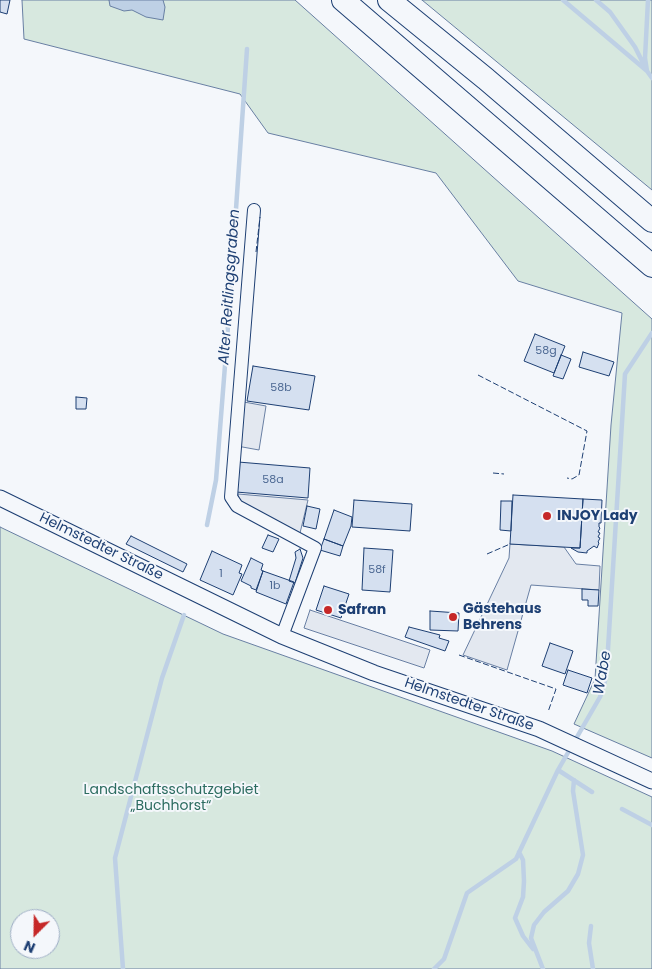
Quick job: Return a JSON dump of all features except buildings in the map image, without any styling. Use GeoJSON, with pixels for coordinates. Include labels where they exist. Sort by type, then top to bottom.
{"type":"FeatureCollection","features":[{"type":"Feature","properties":{"kind":"highway"},"geometry":{"type":"LineString","coordinates":[[343,0],[652,266]]}},
{"type":"Feature","properties":{"kind":"highway"},"geometry":{"type":"LineString","coordinates":[[389,0],[486,79],[652,221]]}},
{"type":"Feature","properties":{"kind":"street"},"geometry":{"type":"LineString","coordinates":[[254,210],[231,497],[233,502],[244,510],[315,548],[282,636]]}},
{"type":"Feature","properties":{"kind":"street","name":"Helmstedter Straße"},"geometry":{"type":"LineString","coordinates":[[0,498],[282,636],[366,670],[539,729],[652,781]]}},
{"type":"Feature","properties":{"kind":"green space"},"geometry":{"type":"Polygon","coordinates":[[[22,0],[295,0],[652,319],[652,758],[574,724],[595,679],[611,425],[622,313],[518,281],[436,173],[268,133],[240,94],[24,39],[22,0]]]}},
{"type":"Feature","properties":{"kind":"green space"},"geometry":{"type":"Polygon","coordinates":[[[422,0],[652,0],[652,190],[422,0]]]}},
{"type":"Feature","properties":{"kind":"green space","name":"Landschaftsschutzgebiet „Buchhorst“"},"geometry":{"type":"Polygon","coordinates":[[[0,527],[223,634],[552,751],[652,797],[652,969],[0,969],[0,527]]]}},
{"type":"Feature","properties":{"kind":"shaded area"},"geometry":{"type":"Polygon","coordinates":[[[244,402],[266,406],[259,450],[237,446],[244,402]]]}},
{"type":"Feature","properties":{"kind":"shaded area"},"geometry":{"type":"Polygon","coordinates":[[[238,494],[308,500],[300,533],[238,502],[238,494]]]}},
{"type":"Feature","properties":{"kind":"shaded area"},"geometry":{"type":"Polygon","coordinates":[[[510,544],[564,547],[576,564],[600,566],[599,590],[531,585],[507,670],[463,655],[509,558],[510,544]]]}},
{"type":"Feature","properties":{"kind":"shaded area"},"geometry":{"type":"Polygon","coordinates":[[[310,610],[430,650],[424,668],[304,628],[310,610]]]}},
{"type":"Feature","properties":{"kind":"water"},"geometry":{"type":"Polygon","coordinates":[[[109,0],[163,0],[165,7],[163,20],[146,17],[132,10],[124,11],[110,6],[109,0]]]}},
{"type":"Feature","properties":{"kind":"waterway"},"geometry":{"type":"LineString","coordinates":[[563,0],[647,71]]}},
{"type":"Feature","properties":{"kind":"waterway"},"geometry":{"type":"LineString","coordinates":[[596,0],[610,12],[635,47],[645,67]]}},
{"type":"Feature","properties":{"kind":"waterway","name":"Wabe"},"geometry":{"type":"LineString","coordinates":[[648,0],[645,58],[647,71],[652,78]]}},
{"type":"Feature","properties":{"kind":"waterway","name":"Alter Reitlingsgraben"},"geometry":{"type":"LineString","coordinates":[[207,525],[216,480],[247,49]]}},
{"type":"Feature","properties":{"kind":"waterway","name":"Wabe"},"geometry":{"type":"LineString","coordinates":[[434,969],[444,959],[467,893],[516,859],[558,770],[600,697],[607,665],[625,374],[652,333]]}},
{"type":"Feature","properties":{"kind":"waterway","name":"Alter Reitlingsgraben"},"geometry":{"type":"LineString","coordinates":[[123,969],[115,858],[162,678],[184,615]]}},
{"type":"Feature","properties":{"kind":"waterway"},"geometry":{"type":"LineString","coordinates":[[558,770],[592,792]]}},
{"type":"Feature","properties":{"kind":"waterway"},"geometry":{"type":"LineString","coordinates":[[543,969],[531,938],[534,925],[544,912],[568,891],[578,874],[583,855],[573,791],[574,780]]}},
{"type":"Feature","properties":{"kind":"waterway"},"geometry":{"type":"LineString","coordinates":[[622,809],[652,825]]}},
{"type":"Feature","properties":{"kind":"waterway"},"geometry":{"type":"LineString","coordinates":[[519,852],[523,860],[524,881],[523,897],[515,918],[523,936],[533,949]]}},
{"type":"Feature","properties":{"kind":"waterway"},"geometry":{"type":"LineString","coordinates":[[591,926],[589,943],[593,969]]}},
{"type":"Feature","properties":{"kind":"fence"},"geometry":{"type":"LineString","coordinates":[[256,252],[260,217]]}},
{"type":"Feature","properties":{"kind":"fence"},"geometry":{"type":"LineString","coordinates":[[478,375],[587,431],[579,475],[572,479],[567,478]]}},
{"type":"Feature","properties":{"kind":"fence"},"geometry":{"type":"LineString","coordinates":[[493,473],[504,474]]}},
{"type":"Feature","properties":{"kind":"fence"},"geometry":{"type":"LineString","coordinates":[[487,554],[510,544]]}},
{"type":"Feature","properties":{"kind":"fence"},"geometry":{"type":"LineString","coordinates":[[459,655],[556,689],[548,712]]}},
{"type":"Feature","properties":{"kind":"place","name":"INJOY Lady"},"geometry":{"type":"Point","coordinates":[547,516]}},
{"type":"Feature","properties":{"kind":"place","name":"Safran"},"geometry":{"type":"Point","coordinates":[328,610]}},
{"type":"Feature","properties":{"kind":"place","name":"Gästehaus Behrens"},"geometry":{"type":"Point","coordinates":[453,617]}}]}
